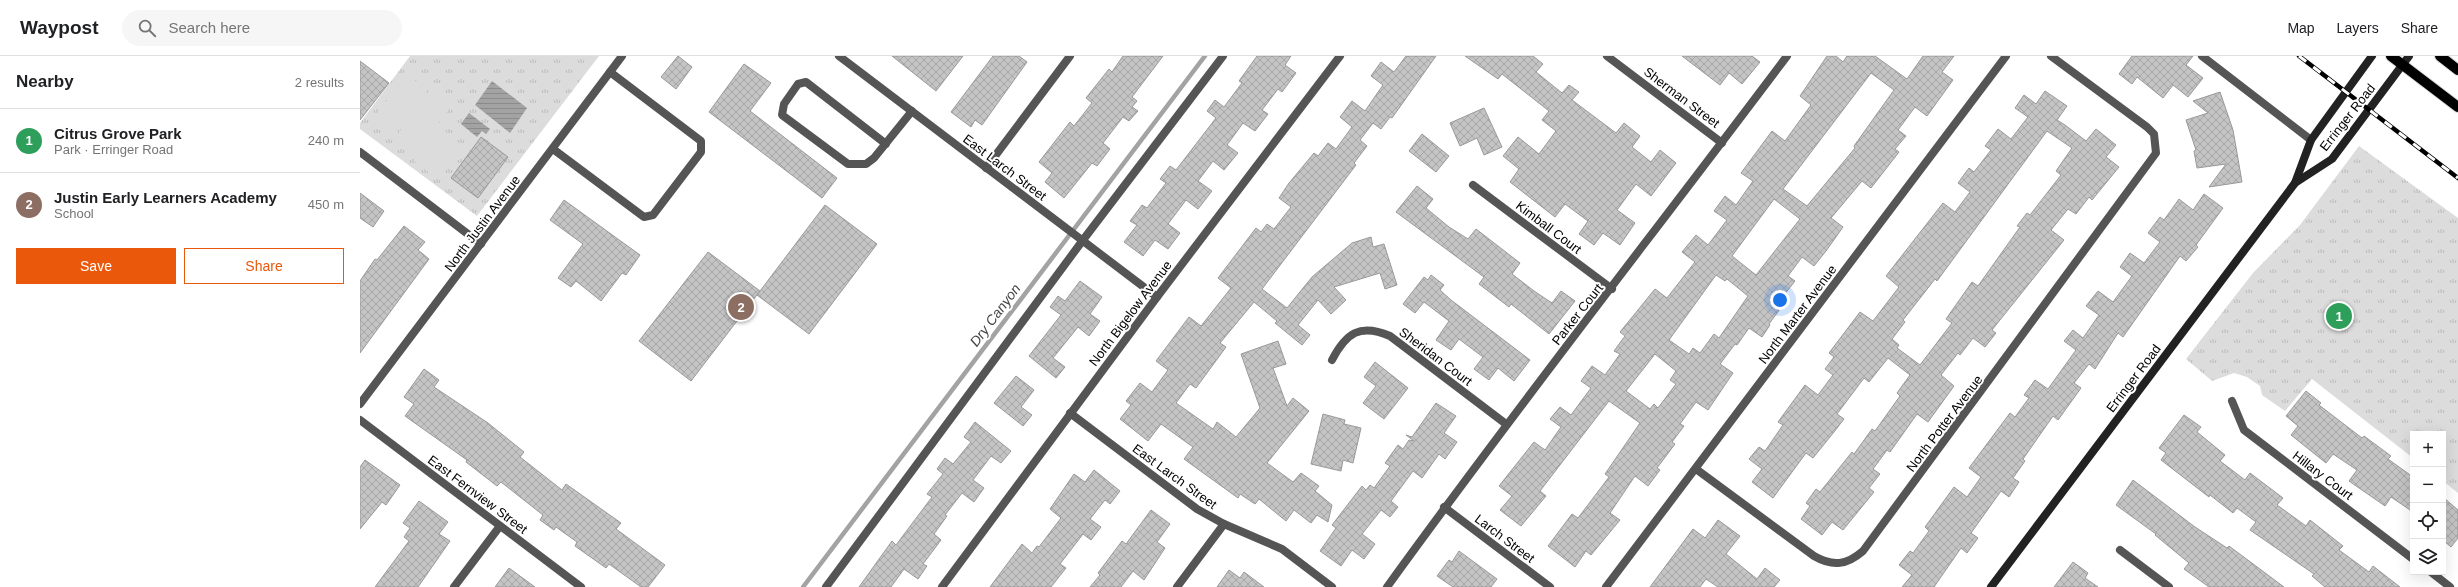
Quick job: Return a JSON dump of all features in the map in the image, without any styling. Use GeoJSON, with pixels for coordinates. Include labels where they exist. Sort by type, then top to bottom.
{"type":"FeatureCollection","features":[{"type":"Feature","properties":{"kind":"main road","name":"Erringer Road"},"geometry":{"type":"LineString","coordinates":[[1991,587],[2295,183],[2311,140],[2372,56]]}},
{"type":"Feature","properties":{"kind":"main road"},"geometry":{"type":"LineString","coordinates":[[2391,56],[2458,107]]}},
{"type":"Feature","properties":{"kind":"main road","name":"Erringer Road"},"geometry":{"type":"LineString","coordinates":[[2295,183],[2332,159],[2409,56]]}},
{"type":"Feature","properties":{"kind":"main road"},"geometry":{"type":"LineString","coordinates":[[2440,56],[2458,70]]}},
{"type":"Feature","properties":{"kind":"street","name":"North Justin Avenue"},"geometry":{"type":"LineString","coordinates":[[360,404],[622,56]]}},
{"type":"Feature","properties":{"kind":"street","name":"East Larch Street"},"geometry":{"type":"LineString","coordinates":[[839,56],[1157,296]]}},
{"type":"Feature","properties":{"kind":"street"},"geometry":{"type":"LineString","coordinates":[[986,168],[1070,56]]}},
{"type":"Feature","properties":{"kind":"street"},"geometry":{"type":"LineString","coordinates":[[826,587],[1081,239],[1223,56]]}},
{"type":"Feature","properties":{"kind":"street","name":"North Bigelow Avenue"},"geometry":{"type":"LineString","coordinates":[[942,587],[1157,296],[1340,56]]}},
{"type":"Feature","properties":{"kind":"street","name":"Sherman Street"},"geometry":{"type":"LineString","coordinates":[[1608,56],[1722,142]]}},
{"type":"Feature","properties":{"kind":"street","name":"Parker Court"},"geometry":{"type":"LineString","coordinates":[[1387,587],[1506,424],[1612,289],[1787,56]]}},
{"type":"Feature","properties":{"kind":"street","name":"North Marter Avenue"},"geometry":{"type":"LineString","coordinates":[[1606,587],[2006,56]]}},
{"type":"Feature","properties":{"kind":"street","name":"North Potter Avenue"},"geometry":{"type":"LineString","coordinates":[[1696,468],[1814,556],[1826,563],[1840,564],[1853,560],[1863,551],[2152,162],[2156,153],[2154,134],[2147,127],[2050,56]]}},
{"type":"Feature","properties":{"kind":"street"},"geometry":{"type":"LineString","coordinates":[[2202,56],[2311,140]]}},
{"type":"Feature","properties":{"kind":"street"},"geometry":{"type":"LineString","coordinates":[[553,148],[644,217],[653,214],[701,152],[701,141],[610,72]]}},
{"type":"Feature","properties":{"kind":"street"},"geometry":{"type":"LineString","coordinates":[[886,144],[806,82],[798,84],[782,110],[782,115],[848,164],[866,164],[874,158],[886,144],[912,111]]}},
{"type":"Feature","properties":{"kind":"street"},"geometry":{"type":"LineString","coordinates":[[360,152],[481,244]]}},
{"type":"Feature","properties":{"kind":"street","name":"Kimball Court"},"geometry":{"type":"LineString","coordinates":[[1473,185],[1612,289]]}},
{"type":"Feature","properties":{"kind":"street","name":"Sheridan Court"},"geometry":{"type":"LineString","coordinates":[[1332,360],[1346,338],[1360,330],[1375,330],[1390,336],[1506,424]]}},
{"type":"Feature","properties":{"kind":"street","name":"Hillary Court"},"geometry":{"type":"LineString","coordinates":[[2232,401],[2244,430],[2410,557]]}},
{"type":"Feature","properties":{"kind":"street","name":"East Larch Street"},"geometry":{"type":"LineString","coordinates":[[1070,413],[1197,509],[1224,524],[1282,550],[1332,587]]}},
{"type":"Feature","properties":{"kind":"street","name":"East Fernview Street"},"geometry":{"type":"LineString","coordinates":[[360,420],[581,587]]}},
{"type":"Feature","properties":{"kind":"street","name":"Larch Street"},"geometry":{"type":"LineString","coordinates":[[1444,507],[1550,587]]}},
{"type":"Feature","properties":{"kind":"street"},"geometry":{"type":"LineString","coordinates":[[1177,587],[1224,524]]}},
{"type":"Feature","properties":{"kind":"street"},"geometry":{"type":"LineString","coordinates":[[454,587],[500,526]]}},
{"type":"Feature","properties":{"kind":"street"},"geometry":{"type":"LineString","coordinates":[[2120,550],[2169,587]]}},
{"type":"Feature","properties":{"kind":"street"},"geometry":{"type":"LineString","coordinates":[[2435,575],[2450,587]]}},
{"type":"Feature","properties":{"kind":"street"},"geometry":{"type":"LineString","coordinates":[[2455,587],[2458,583]]}},
{"type":"Feature","properties":{"kind":"green space"},"geometry":{"type":"Polygon","coordinates":[[[410,56],[599,56],[477,216],[360,129],[360,123],[410,56]]]}},
{"type":"Feature","properties":{"kind":"green space"},"geometry":{"type":"Polygon","coordinates":[[[407,75],[428,90],[395,133],[374,117],[407,75]]]}},
{"type":"Feature","properties":{"kind":"green space"},"geometry":{"type":"Polygon","coordinates":[[[430,92],[450,108],[418,151],[397,135],[430,92]]]}},
{"type":"Feature","properties":{"kind":"green space"},"geometry":{"type":"Polygon","coordinates":[[[440,127],[462,145],[437,178],[414,161],[440,127]]]}},
{"type":"Feature","properties":{"kind":"green space"},"geometry":{"type":"Polygon","coordinates":[[[2359,146],[2458,218],[2458,493],[2446,483],[2446,431],[2410,431],[2410,456],[2312,379],[2285,411],[2262,395],[2260,386],[2247,377],[2234,373],[2212,381],[2186,359],[2253,273],[2300,225],[2359,146]]]}},
{"type":"Feature","properties":{"kind":"shaded area"},"geometry":{"type":"Polygon","coordinates":[[[492,81],[527,108],[510,133],[475,105],[492,81]]]}},
{"type":"Feature","properties":{"kind":"shaded area"},"geometry":{"type":"Polygon","coordinates":[[[469,113],[490,129],[486,134],[482,131],[477,137],[461,124],[469,113]]]}},
{"type":"Feature","properties":{"kind":"building"},"geometry":{"type":"Polygon","coordinates":[[[678,56],[692,67],[676,89],[661,77],[678,56]]]}},
{"type":"Feature","properties":{"kind":"building"},"geometry":{"type":"Polygon","coordinates":[[[892,56],[963,56],[936,91],[892,56]]]}},
{"type":"Feature","properties":{"kind":"building"},"geometry":{"type":"Polygon","coordinates":[[[993,56],[1019,56],[1027,62],[982,125],[975,120],[971,127],[951,112],[993,56]]]}},
{"type":"Feature","properties":{"kind":"building"},"geometry":{"type":"Polygon","coordinates":[[[1123,56],[1163,56],[1132,97],[1137,101],[1132,107],[1138,111],[1129,121],[1123,117],[1103,143],[1110,149],[1097,166],[1092,163],[1064,198],[1045,182],[1052,173],[1039,162],[1070,122],[1074,126],[1092,103],[1086,98],[1109,69],[1112,72],[1123,56]]]}},
{"type":"Feature","properties":{"kind":"building"},"geometry":{"type":"Polygon","coordinates":[[[1257,56],[1291,56],[1285,65],[1296,73],[1282,92],[1278,89],[1262,110],[1268,114],[1255,131],[1243,123],[1227,145],[1238,153],[1224,170],[1213,161],[1198,181],[1212,191],[1198,209],[1186,200],[1168,224],[1180,233],[1168,249],[1155,240],[1143,256],[1124,242],[1137,225],[1130,221],[1142,205],[1147,208],[1166,183],[1160,179],[1170,166],[1176,170],[1216,118],[1207,111],[1215,100],[1224,107],[1242,83],[1239,81],[1257,56]]]}},
{"type":"Feature","properties":{"kind":"building"},"geometry":{"type":"Polygon","coordinates":[[[1406,56],[1436,56],[1392,118],[1390,117],[1381,129],[1373,123],[1360,140],[1367,146],[1354,163],[1356,165],[1262,289],[1287,308],[1312,277],[1352,243],[1371,237],[1373,247],[1384,244],[1397,285],[1385,289],[1380,273],[1334,287],[1346,300],[1331,314],[1318,300],[1298,325],[1310,335],[1302,345],[1275,323],[1277,321],[1254,302],[1220,343],[1226,347],[1196,388],[1190,384],[1176,403],[1213,429],[1217,422],[1236,437],[1260,408],[1241,354],[1278,341],[1286,364],[1273,368],[1287,406],[1293,398],[1309,411],[1267,463],[1293,482],[1301,473],[1319,486],[1315,491],[1332,505],[1328,522],[1317,515],[1311,523],[1294,510],[1286,521],[1259,499],[1255,504],[1240,494],[1238,498],[1184,459],[1193,447],[1161,424],[1148,441],[1120,419],[1131,405],[1126,401],[1140,383],[1152,392],[1168,370],[1156,361],[1189,317],[1201,326],[1231,288],[1218,278],[1256,228],[1261,232],[1267,224],[1274,229],[1291,207],[1279,198],[1289,183],[1314,153],[1318,156],[1328,143],[1336,149],[1352,127],[1340,117],[1352,101],[1365,111],[1383,85],[1371,76],[1381,62],[1394,72],[1406,56]]]}},
{"type":"Feature","properties":{"kind":"building"},"geometry":{"type":"Polygon","coordinates":[[[1465,56],[1533,56],[1543,64],[1536,72],[1562,93],[1569,85],[1579,92],[1572,100],[1616,133],[1624,123],[1640,136],[1632,147],[1651,162],[1660,150],[1676,163],[1651,196],[1636,184],[1617,210],[1635,223],[1620,245],[1603,233],[1594,245],[1579,234],[1588,221],[1565,204],[1555,217],[1510,182],[1519,169],[1503,156],[1518,137],[1539,154],[1556,131],[1542,120],[1549,111],[1502,74],[1498,79],[1465,56]]]}},
{"type":"Feature","properties":{"kind":"building"},"geometry":{"type":"Polygon","coordinates":[[[1682,56],[1752,56],[1760,62],[1742,84],[1729,73],[1720,85],[1682,56]]]}},
{"type":"Feature","properties":{"kind":"building"},"geometry":{"type":"Polygon","coordinates":[[[1827,56],[1836,56],[1843,62],[1847,56],[1875,56],[1907,79],[1923,56],[1954,56],[1942,72],[1953,80],[1927,116],[1915,107],[1898,130],[1906,136],[1895,149],[1899,152],[1871,188],[1862,181],[1831,218],[1843,227],[1826,251],[1814,266],[1802,257],[1788,276],[1795,281],[1784,295],[1788,298],[1769,324],[1770,325],[1762,337],[1749,328],[1737,345],[1735,344],[1720,364],[1733,373],[1708,410],[1696,402],[1680,424],[1684,426],[1672,442],[1675,444],[1657,468],[1660,470],[1648,486],[1635,476],[1610,513],[1620,520],[1591,555],[1586,551],[1575,567],[1548,546],[1572,514],[1578,518],[1609,477],[1605,474],[1640,423],[1609,401],[1540,491],[1546,496],[1521,526],[1500,510],[1512,496],[1499,486],[1534,442],[1545,450],[1561,427],[1550,419],[1560,407],[1571,415],[1591,388],[1581,381],[1592,366],[1605,375],[1620,354],[1614,351],[1625,336],[1620,332],[1655,289],[1667,298],[1695,262],[1682,252],[1696,235],[1708,245],[1727,220],[1714,211],[1725,196],[1736,205],[1753,181],[1741,173],[1772,131],[1785,141],[1811,105],[1800,96],[1827,56]],[[1871,73],[1783,189],[1807,206],[1855,148],[1854,146],[1894,90],[1871,73]],[[1774,199],[1732,256],[1756,275],[1800,219],[1774,199]],[[1716,275],[1669,340],[1689,354],[1693,348],[1700,353],[1714,334],[1719,338],[1748,296],[1727,279],[1725,281],[1716,275]],[[1655,354],[1626,391],[1650,409],[1654,404],[1658,408],[1676,384],[1670,380],[1676,371],[1655,354]]]}},
{"type":"Feature","properties":{"kind":"building"},"geometry":{"type":"Polygon","coordinates":[[[2132,56],[2193,56],[2186,65],[2203,78],[2188,97],[2173,85],[2163,98],[2137,77],[2132,84],[2119,74],[2132,56]]]}},
{"type":"Feature","properties":{"kind":"building"},"geometry":{"type":"Polygon","coordinates":[[[360,61],[389,83],[360,120],[360,61]]]}},
{"type":"Feature","properties":{"kind":"building"},"geometry":{"type":"Polygon","coordinates":[[[744,64],[771,83],[750,111],[837,178],[822,198],[709,112],[744,64]]]}},
{"type":"Feature","properties":{"kind":"building"},"geometry":{"type":"Polygon","coordinates":[[[2045,91],[2067,106],[2057,120],[2086,141],[2096,129],[2116,145],[2106,157],[2119,167],[2092,200],[2089,197],[2076,214],[2068,209],[2051,230],[2064,240],[1992,330],[1996,333],[1985,347],[1973,338],[1960,355],[1958,353],[1941,375],[1954,386],[1928,422],[1917,414],[1890,452],[1887,450],[1873,469],[1880,474],[1869,488],[1874,492],[1843,530],[1832,522],[1822,535],[1801,519],[1810,506],[1806,503],[1816,489],[1820,492],[1852,452],[1854,454],[1872,429],[1875,431],[1900,396],[1897,393],[1910,375],[1888,358],[1869,382],[1864,378],[1837,414],[1844,419],[1813,458],[1806,453],[1773,498],[1752,482],[1762,469],[1749,459],[1759,447],[1765,451],[1783,425],[1778,422],[1805,385],[1818,395],[1833,375],[1825,369],[1834,357],[1829,353],[1860,312],[1873,321],[1899,287],[1886,276],[1943,203],[1955,212],[1970,192],[1958,183],[1969,168],[1974,172],[1991,150],[1985,146],[1998,129],[2011,139],[2028,117],[2015,108],[2024,95],[2036,104],[2045,91]],[[2047,131],[1937,281],[1935,279],[1903,320],[1905,322],[1892,339],[1899,345],[1897,348],[1920,365],[1952,323],[1946,319],[1972,282],[1978,286],[2020,227],[2017,226],[2027,213],[2030,215],[2061,175],[2056,171],[2072,148],[2047,131]]]}},
{"type":"Feature","properties":{"kind":"building"},"geometry":{"type":"Polygon","coordinates":[[[2220,92],[2233,130],[2242,182],[2209,187],[2226,164],[2197,168],[2194,151],[2196,150],[2186,120],[2208,113],[2193,101],[2220,92]]]}},
{"type":"Feature","properties":{"kind":"building"},"geometry":{"type":"Polygon","coordinates":[[[1484,108],[1502,147],[1484,155],[1477,138],[1460,146],[1450,123],[1484,108]]]}},
{"type":"Feature","properties":{"kind":"building"},"geometry":{"type":"Polygon","coordinates":[[[1422,134],[1449,156],[1436,172],[1409,151],[1422,134]]]}},
{"type":"Feature","properties":{"kind":"building"},"geometry":{"type":"Polygon","coordinates":[[[481,137],[508,157],[478,198],[451,178],[481,137]]]}},
{"type":"Feature","properties":{"kind":"building"},"geometry":{"type":"Polygon","coordinates":[[[1417,186],[1433,199],[1426,208],[1449,227],[1468,239],[1476,229],[1520,263],[1512,274],[1534,291],[1552,303],[1561,291],[1575,301],[1549,334],[1511,304],[1509,307],[1479,284],[1484,277],[1396,212],[1417,186]]]}},
{"type":"Feature","properties":{"kind":"building"},"geometry":{"type":"Polygon","coordinates":[[[360,193],[384,211],[373,227],[360,218],[360,193]]]}},
{"type":"Feature","properties":{"kind":"building"},"geometry":{"type":"Polygon","coordinates":[[[2204,194],[2223,208],[2196,245],[2198,247],[2186,261],[2180,256],[2123,337],[2118,333],[2095,369],[2089,364],[2074,383],[2081,388],[2058,420],[2053,416],[2023,459],[2025,461],[2013,478],[2019,482],[2009,497],[2001,491],[1971,533],[1978,538],[1967,553],[1961,548],[1934,587],[1902,587],[1912,575],[1899,565],[1910,551],[1913,553],[1929,531],[1925,527],[1954,487],[1967,497],[1981,477],[1969,468],[2010,413],[2015,417],[2029,398],[2024,395],[2035,380],[2048,389],[2076,350],[2064,341],[2073,330],[2083,338],[2099,315],[2086,306],[2098,291],[2113,302],[2132,276],[2120,267],[2130,253],[2144,263],[2160,242],[2148,233],[2160,217],[2164,220],[2179,199],[2193,210],[2204,194]]]}},
{"type":"Feature","properties":{"kind":"building"},"geometry":{"type":"Polygon","coordinates":[[[564,200],[640,255],[626,275],[622,273],[601,301],[576,281],[571,287],[558,278],[583,244],[550,220],[564,200]]]}},
{"type":"Feature","properties":{"kind":"building"},"geometry":{"type":"Polygon","coordinates":[[[825,205],[877,244],[809,334],[757,295],[825,205]]]}},
{"type":"Feature","properties":{"kind":"building"},"geometry":{"type":"Polygon","coordinates":[[[404,226],[425,242],[418,250],[429,259],[360,353],[360,281],[375,259],[377,260],[404,226]]]}},
{"type":"Feature","properties":{"kind":"building"},"geometry":{"type":"Polygon","coordinates":[[[708,252],[760,291],[691,381],[639,341],[708,252]]]}},
{"type":"Feature","properties":{"kind":"building"},"geometry":{"type":"Polygon","coordinates":[[[1431,275],[1444,285],[1440,290],[1451,300],[1530,360],[1514,381],[1498,368],[1489,380],[1474,369],[1483,357],[1459,339],[1451,350],[1436,340],[1449,321],[1424,302],[1415,313],[1403,304],[1424,277],[1428,280],[1431,275]]]}},
{"type":"Feature","properties":{"kind":"building"},"geometry":{"type":"Polygon","coordinates":[[[1080,281],[1102,297],[1090,314],[1100,321],[1089,336],[1078,327],[1053,358],[1065,367],[1056,378],[1029,356],[1061,315],[1050,307],[1058,296],[1065,301],[1080,281]]]}},
{"type":"Feature","properties":{"kind":"building"},"geometry":{"type":"Polygon","coordinates":[[[1375,362],[1408,388],[1384,419],[1363,403],[1376,386],[1364,377],[1375,362]]]}},
{"type":"Feature","properties":{"kind":"building"},"geometry":{"type":"Polygon","coordinates":[[[424,369],[439,380],[434,387],[488,423],[524,452],[520,457],[562,490],[566,484],[621,523],[616,529],[665,565],[648,587],[641,587],[609,564],[606,568],[575,546],[577,542],[556,527],[554,530],[540,520],[543,515],[501,482],[497,486],[466,462],[467,460],[405,416],[414,404],[404,397],[424,369]]]}},
{"type":"Feature","properties":{"kind":"building"},"geometry":{"type":"Polygon","coordinates":[[[1016,376],[1034,390],[1021,407],[1032,415],[1023,426],[994,403],[1016,376]]]}},
{"type":"Feature","properties":{"kind":"building"},"geometry":{"type":"Polygon","coordinates":[[[2306,391],[2321,403],[2319,405],[2362,438],[2364,436],[2391,456],[2388,459],[2410,475],[2410,510],[2391,497],[2385,506],[2349,481],[2357,470],[2333,454],[2326,463],[2291,435],[2298,426],[2286,416],[2306,391]]]}},
{"type":"Feature","properties":{"kind":"building"},"geometry":{"type":"Polygon","coordinates":[[[1436,403],[1456,416],[1444,433],[1457,442],[1445,459],[1439,454],[1422,478],[1413,471],[1391,501],[1398,507],[1390,517],[1381,510],[1362,534],[1375,544],[1364,559],[1352,550],[1341,566],[1320,551],[1336,528],[1332,525],[1362,486],[1366,490],[1370,485],[1374,488],[1390,466],[1385,463],[1398,445],[1403,449],[1409,440],[1414,441],[1406,435],[1412,437],[1436,403]]]}},
{"type":"Feature","properties":{"kind":"building"},"geometry":{"type":"Polygon","coordinates":[[[1323,414],[1345,420],[1344,424],[1361,428],[1353,463],[1343,460],[1341,471],[1311,464],[1323,414]]]}},
{"type":"Feature","properties":{"kind":"building"},"geometry":{"type":"Polygon","coordinates":[[[2184,415],[2201,427],[2197,432],[2225,455],[2220,461],[2245,480],[2250,473],[2283,498],[2277,505],[2306,526],[2310,520],[2343,546],[2339,550],[2369,572],[2373,566],[2400,587],[2325,587],[2312,576],[2314,574],[2250,530],[2256,522],[2237,508],[2233,513],[2210,495],[2209,497],[2161,460],[2166,453],[2159,448],[2184,415]]]}},
{"type":"Feature","properties":{"kind":"building"},"geometry":{"type":"Polygon","coordinates":[[[975,422],[1011,451],[1001,463],[991,456],[973,480],[984,488],[974,502],[962,493],[945,515],[947,516],[934,534],[941,540],[923,564],[927,566],[918,579],[904,569],[891,587],[859,587],[892,541],[896,545],[932,497],[927,494],[943,474],[937,469],[945,458],[953,464],[971,442],[964,437],[975,422]]]}},
{"type":"Feature","properties":{"kind":"building"},"geometry":{"type":"Polygon","coordinates":[[[365,460],[400,485],[386,505],[382,502],[360,529],[360,467],[365,460]]]}},
{"type":"Feature","properties":{"kind":"building"},"geometry":{"type":"Polygon","coordinates":[[[1094,470],[1120,491],[1110,504],[1105,500],[1090,519],[1101,527],[1091,540],[1083,534],[1060,564],[1066,568],[1051,587],[990,587],[1022,544],[1032,553],[1037,546],[1039,547],[1061,518],[1050,509],[1074,474],[1085,482],[1094,470]]]}},
{"type":"Feature","properties":{"kind":"building"},"geometry":{"type":"Polygon","coordinates":[[[2133,480],[2195,527],[2227,548],[2229,546],[2284,587],[2209,587],[2184,569],[2189,563],[2155,535],[2156,534],[2116,505],[2133,480]]]}},
{"type":"Feature","properties":{"kind":"building"},"geometry":{"type":"Polygon","coordinates":[[[2446,500],[2458,510],[2458,538],[2451,547],[2446,543],[2446,500]]]}},
{"type":"Feature","properties":{"kind":"building"},"geometry":{"type":"Polygon","coordinates":[[[419,501],[448,522],[439,534],[450,541],[418,587],[375,587],[409,541],[404,537],[410,528],[403,523],[419,501]]]}},
{"type":"Feature","properties":{"kind":"building"},"geometry":{"type":"Polygon","coordinates":[[[1151,510],[1170,524],[1157,542],[1165,548],[1144,580],[1133,571],[1121,587],[1090,587],[1100,575],[1098,573],[1122,541],[1126,544],[1151,510]]]}},
{"type":"Feature","properties":{"kind":"building"},"geometry":{"type":"Polygon","coordinates":[[[1718,520],[1740,536],[1726,554],[1757,579],[1765,568],[1780,580],[1774,587],[1718,587],[1706,579],[1700,587],[1650,587],[1693,529],[1705,538],[1718,520]]]}},
{"type":"Feature","properties":{"kind":"building"},"geometry":{"type":"Polygon","coordinates":[[[1459,551],[1497,579],[1491,587],[1453,587],[1437,576],[1449,560],[1452,562],[1459,551]]]}},
{"type":"Feature","properties":{"kind":"building"},"geometry":{"type":"Polygon","coordinates":[[[2073,562],[2088,573],[2085,578],[2098,587],[2054,587],[2073,562]]]}},
{"type":"Feature","properties":{"kind":"building"},"geometry":{"type":"Polygon","coordinates":[[[509,568],[535,587],[495,587],[509,568]]]}},
{"type":"Feature","properties":{"kind":"building"},"geometry":{"type":"Polygon","coordinates":[[[1229,570],[1240,578],[1244,572],[1264,587],[1217,587],[1229,570]]]}},
{"type":"Feature","properties":{"kind":"waterway","name":"Dry Canyon"},"geometry":{"type":"LineString","coordinates":[[803,587],[1205,56]]}},
{"type":"Feature","properties":{"kind":"railway"},"geometry":{"type":"LineString","coordinates":[[2299,56],[2458,178]]}},
{"type":"Feature","properties":{"kind":"place","name":"Justin Early Learners Academy"},"geometry":{"type":"Point","coordinates":[741,307]}},
{"type":"Feature","properties":{"kind":"place","name":"Citrus Grove Park"},"geometry":{"type":"Point","coordinates":[2339,316]}}]}
